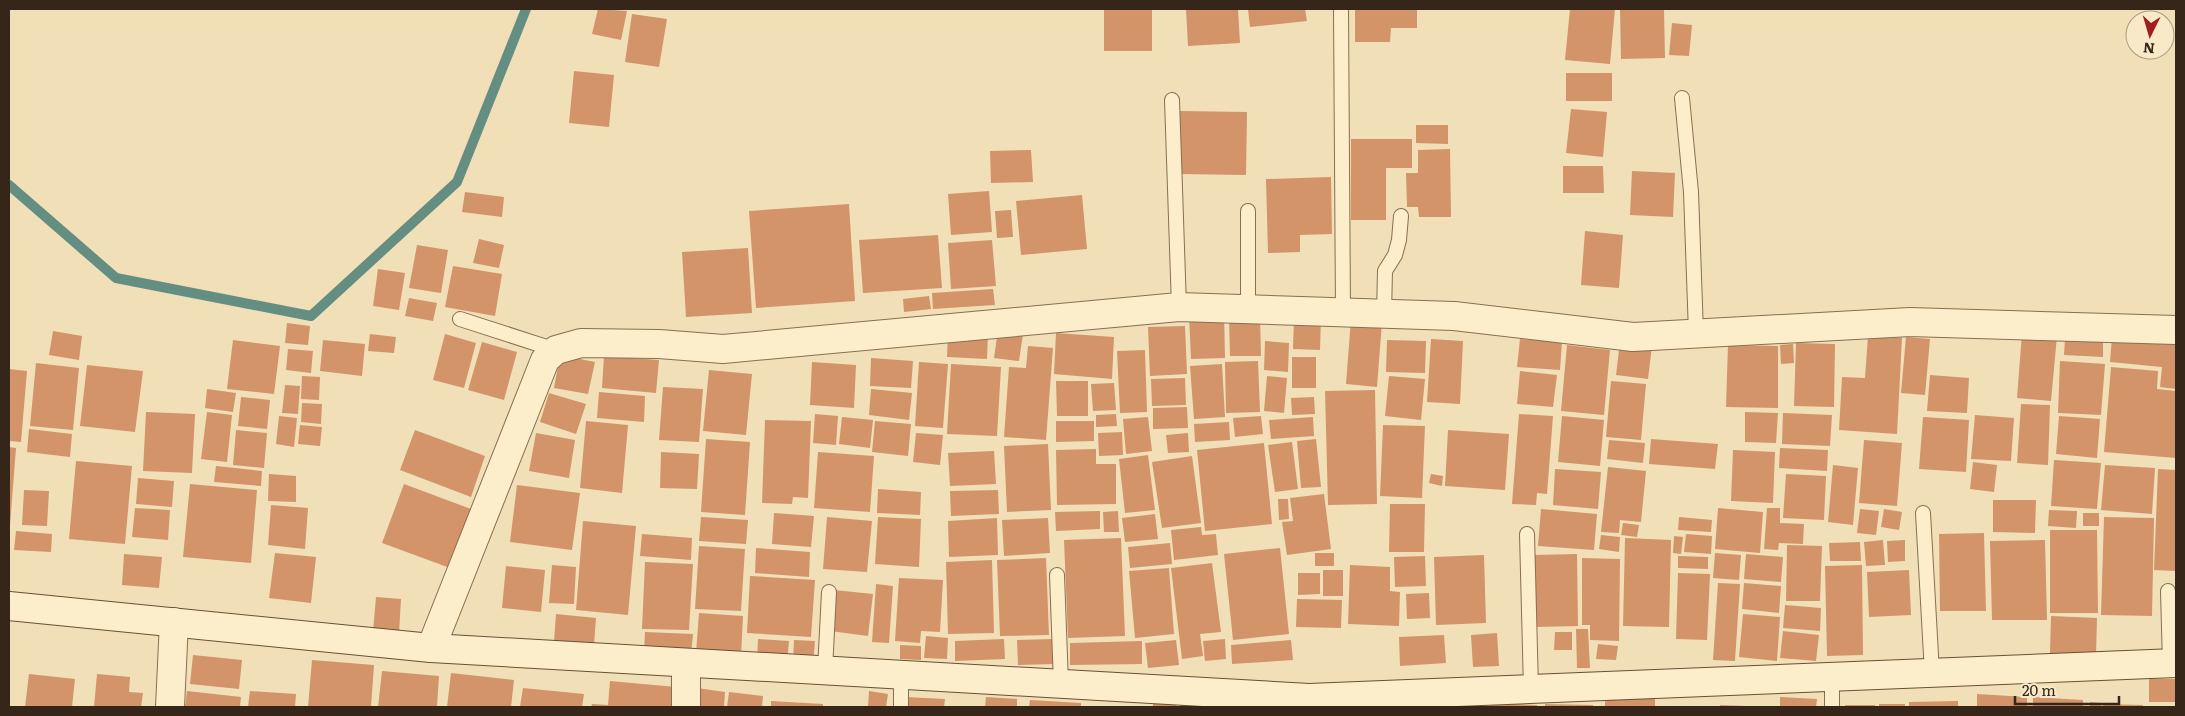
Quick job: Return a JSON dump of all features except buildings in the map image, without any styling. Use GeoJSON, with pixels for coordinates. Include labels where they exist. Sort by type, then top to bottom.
{"type":"FeatureCollection","features":[{"type":"Feature","properties":{"kind":"street"},"geometry":{"type":"LineString","coordinates":[[431,648],[544,360],[556,350],[581,343],[732,349],[1179,307],[1454,316],[1633,337],[1910,322],[2176,330]]}},
{"type":"Feature","properties":{"kind":"street"},"geometry":{"type":"LineString","coordinates":[[9,606],[431,648],[1361,701],[1531,689],[2173,663]]}},
{"type":"Feature","properties":{"kind":"street"},"geometry":{"type":"LineString","coordinates":[[170,707],[174,622]]}},
{"type":"Feature","properties":{"kind":"street"},"geometry":{"type":"LineString","coordinates":[[686,663],[686,707]]}},
{"type":"Feature","properties":{"kind":"lane"},"geometry":{"type":"LineString","coordinates":[[1341,9],[1343,312]]}},
{"type":"Feature","properties":{"kind":"lane"},"geometry":{"type":"LineString","coordinates":[[1682,98],[1691,192],[1696,334]]}},
{"type":"Feature","properties":{"kind":"lane"},"geometry":{"type":"LineString","coordinates":[[1172,100],[1179,307]]}},
{"type":"Feature","properties":{"kind":"lane"},"geometry":{"type":"LineString","coordinates":[[1248,211],[1248,309]]}},
{"type":"Feature","properties":{"kind":"lane"},"geometry":{"type":"LineString","coordinates":[[1384,314],[1385,271],[1395,255],[1399,240],[1401,216]]}},
{"type":"Feature","properties":{"kind":"lane"},"geometry":{"type":"LineString","coordinates":[[460,320],[556,350]]}},
{"type":"Feature","properties":{"kind":"lane"},"geometry":{"type":"LineString","coordinates":[[1923,514],[1932,673]]}},
{"type":"Feature","properties":{"kind":"lane"},"geometry":{"type":"LineString","coordinates":[[1527,534],[1531,689]]}},
{"type":"Feature","properties":{"kind":"lane"},"geometry":{"type":"LineString","coordinates":[[1057,575],[1061,684]]}},
{"type":"Feature","properties":{"kind":"lane"},"geometry":{"type":"LineString","coordinates":[[2168,590],[2173,663]]}},
{"type":"Feature","properties":{"kind":"lane"},"geometry":{"type":"LineString","coordinates":[[825,670],[829,592]]}},
{"type":"Feature","properties":{"kind":"lane"},"geometry":{"type":"LineString","coordinates":[[901,675],[901,707]]}},
{"type":"Feature","properties":{"kind":"lane"},"geometry":{"type":"LineString","coordinates":[[1832,677],[1832,707]]}},
{"type":"Feature","properties":{"kind":"waterway"},"geometry":{"type":"LineString","coordinates":[[9,185],[116,278],[311,316],[457,182],[526,9]]}}]}
